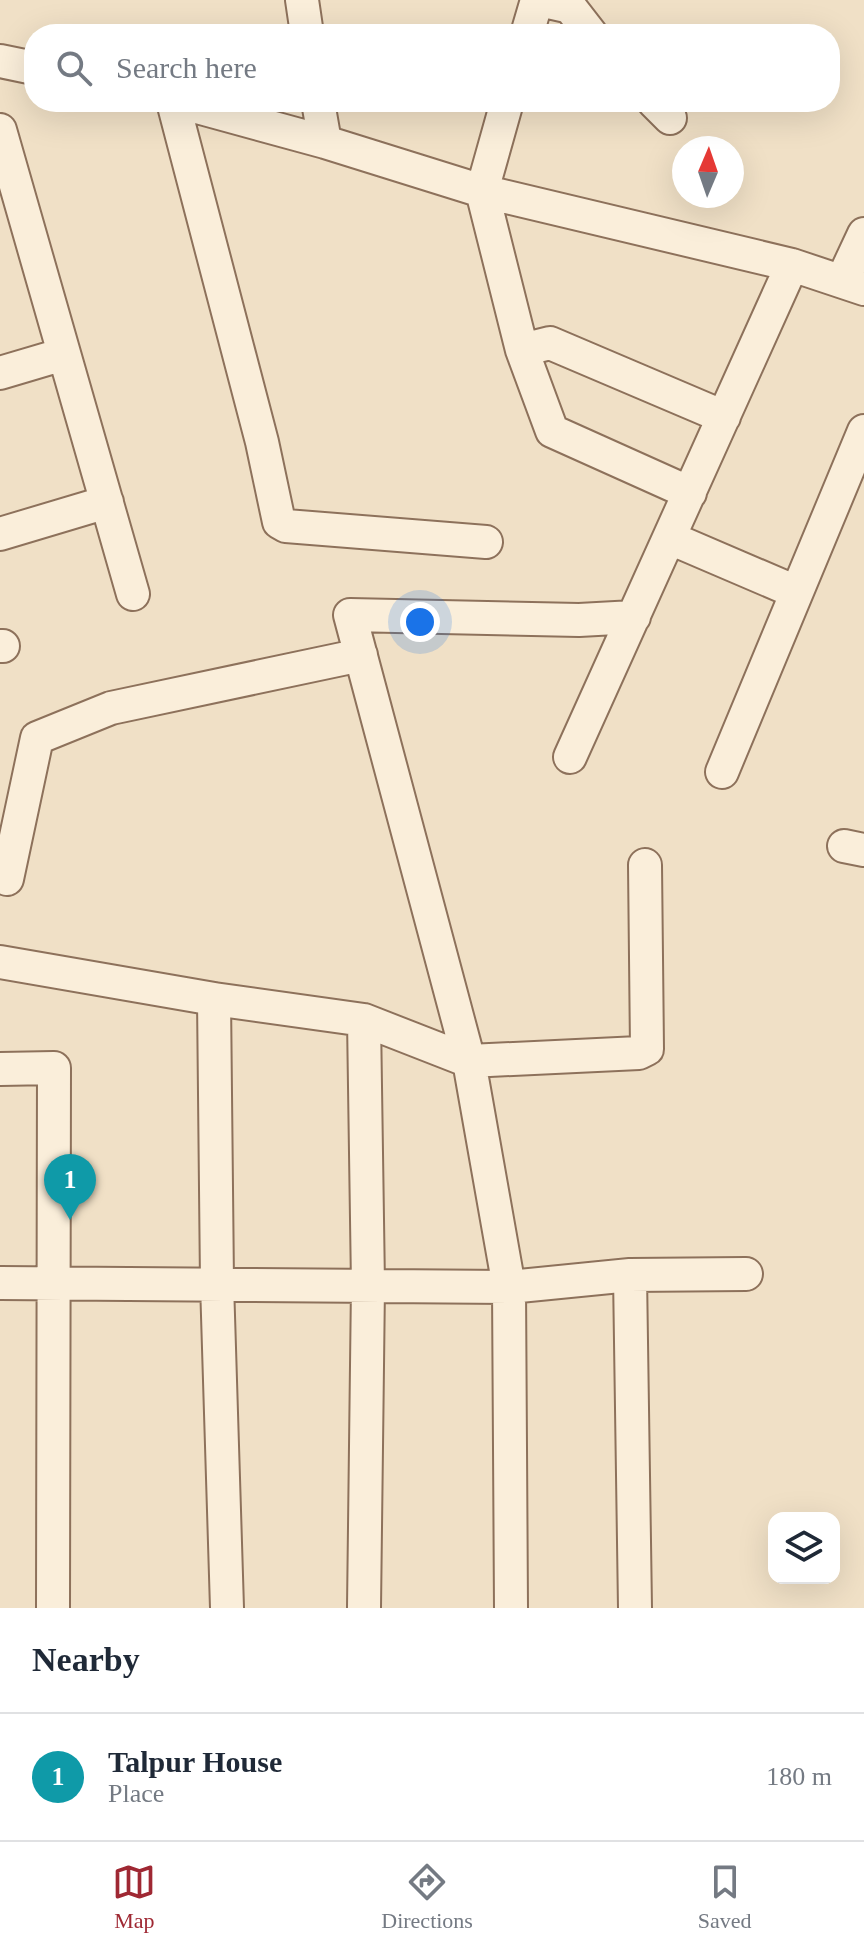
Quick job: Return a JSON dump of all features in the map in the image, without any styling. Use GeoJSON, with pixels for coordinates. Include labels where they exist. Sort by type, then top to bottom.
{"type":"FeatureCollection","features":[{"type":"Feature","properties":{"kind":"street"},"geometry":{"type":"LineString","coordinates":[[530,24],[538,0],[570,7],[583,24]]}},
{"type":"Feature","properties":{"kind":"street"},"geometry":{"type":"LineString","coordinates":[[0,61],[24,66]]}},
{"type":"Feature","properties":{"kind":"street"},"geometry":{"type":"LineString","coordinates":[[176,112],[262,442],[279,522],[286,526],[486,542]]}},
{"type":"Feature","properties":{"kind":"street"},"geometry":{"type":"LineString","coordinates":[[216,112],[482,191],[792,265],[853,285],[864,234]]}},
{"type":"Feature","properties":{"kind":"street"},"geometry":{"type":"LineString","coordinates":[[320,112],[325,142]]}},
{"type":"Feature","properties":{"kind":"street"},"geometry":{"type":"LineString","coordinates":[[504,112],[482,191],[522,350],[552,431],[690,493]]}},
{"type":"Feature","properties":{"kind":"street"},"geometry":{"type":"LineString","coordinates":[[0,130],[13,226],[64,354],[133,594]]}},
{"type":"Feature","properties":{"kind":"street"},"geometry":{"type":"LineString","coordinates":[[570,757],[792,265]]}},
{"type":"Feature","properties":{"kind":"street"},"geometry":{"type":"LineString","coordinates":[[522,350],[550,343],[724,417]]}},
{"type":"Feature","properties":{"kind":"street"},"geometry":{"type":"LineString","coordinates":[[0,373],[64,354]]}},
{"type":"Feature","properties":{"kind":"street"},"geometry":{"type":"LineString","coordinates":[[722,772],[796,592],[860,451]]}},
{"type":"Feature","properties":{"kind":"street"},"geometry":{"type":"LineString","coordinates":[[0,534],[107,502]]}},
{"type":"Feature","properties":{"kind":"street"},"geometry":{"type":"LineString","coordinates":[[670,538],[796,592]]}},
{"type":"Feature","properties":{"kind":"street"},"geometry":{"type":"LineString","coordinates":[[511,1608],[509,1287],[469,1061],[350,615],[579,620],[634,617]]}},
{"type":"Feature","properties":{"kind":"street"},"geometry":{"type":"LineString","coordinates":[[2,887],[37,738],[111,708],[361,655]]}},
{"type":"Feature","properties":{"kind":"street"},"geometry":{"type":"LineString","coordinates":[[0,962],[214,999],[364,1020],[469,1061],[639,1053],[647,1049],[645,865]]}},
{"type":"Feature","properties":{"kind":"street"},"geometry":{"type":"LineString","coordinates":[[214,999],[217,1283],[227,1608]]}},
{"type":"Feature","properties":{"kind":"street"},"geometry":{"type":"LineString","coordinates":[[364,1020],[368,1285],[364,1608]]}},
{"type":"Feature","properties":{"kind":"street"},"geometry":{"type":"LineString","coordinates":[[0,1069],[54,1068],[53,1608]]}},
{"type":"Feature","properties":{"kind":"street"},"geometry":{"type":"LineString","coordinates":[[0,1283],[509,1287],[630,1275],[746,1274]]}},
{"type":"Feature","properties":{"kind":"street"},"geometry":{"type":"LineString","coordinates":[[630,1275],[635,1608]]}},
{"type":"Feature","properties":{"kind":"place","name":"Talpur House"},"geometry":{"type":"Point","coordinates":[70,1220]}}]}
